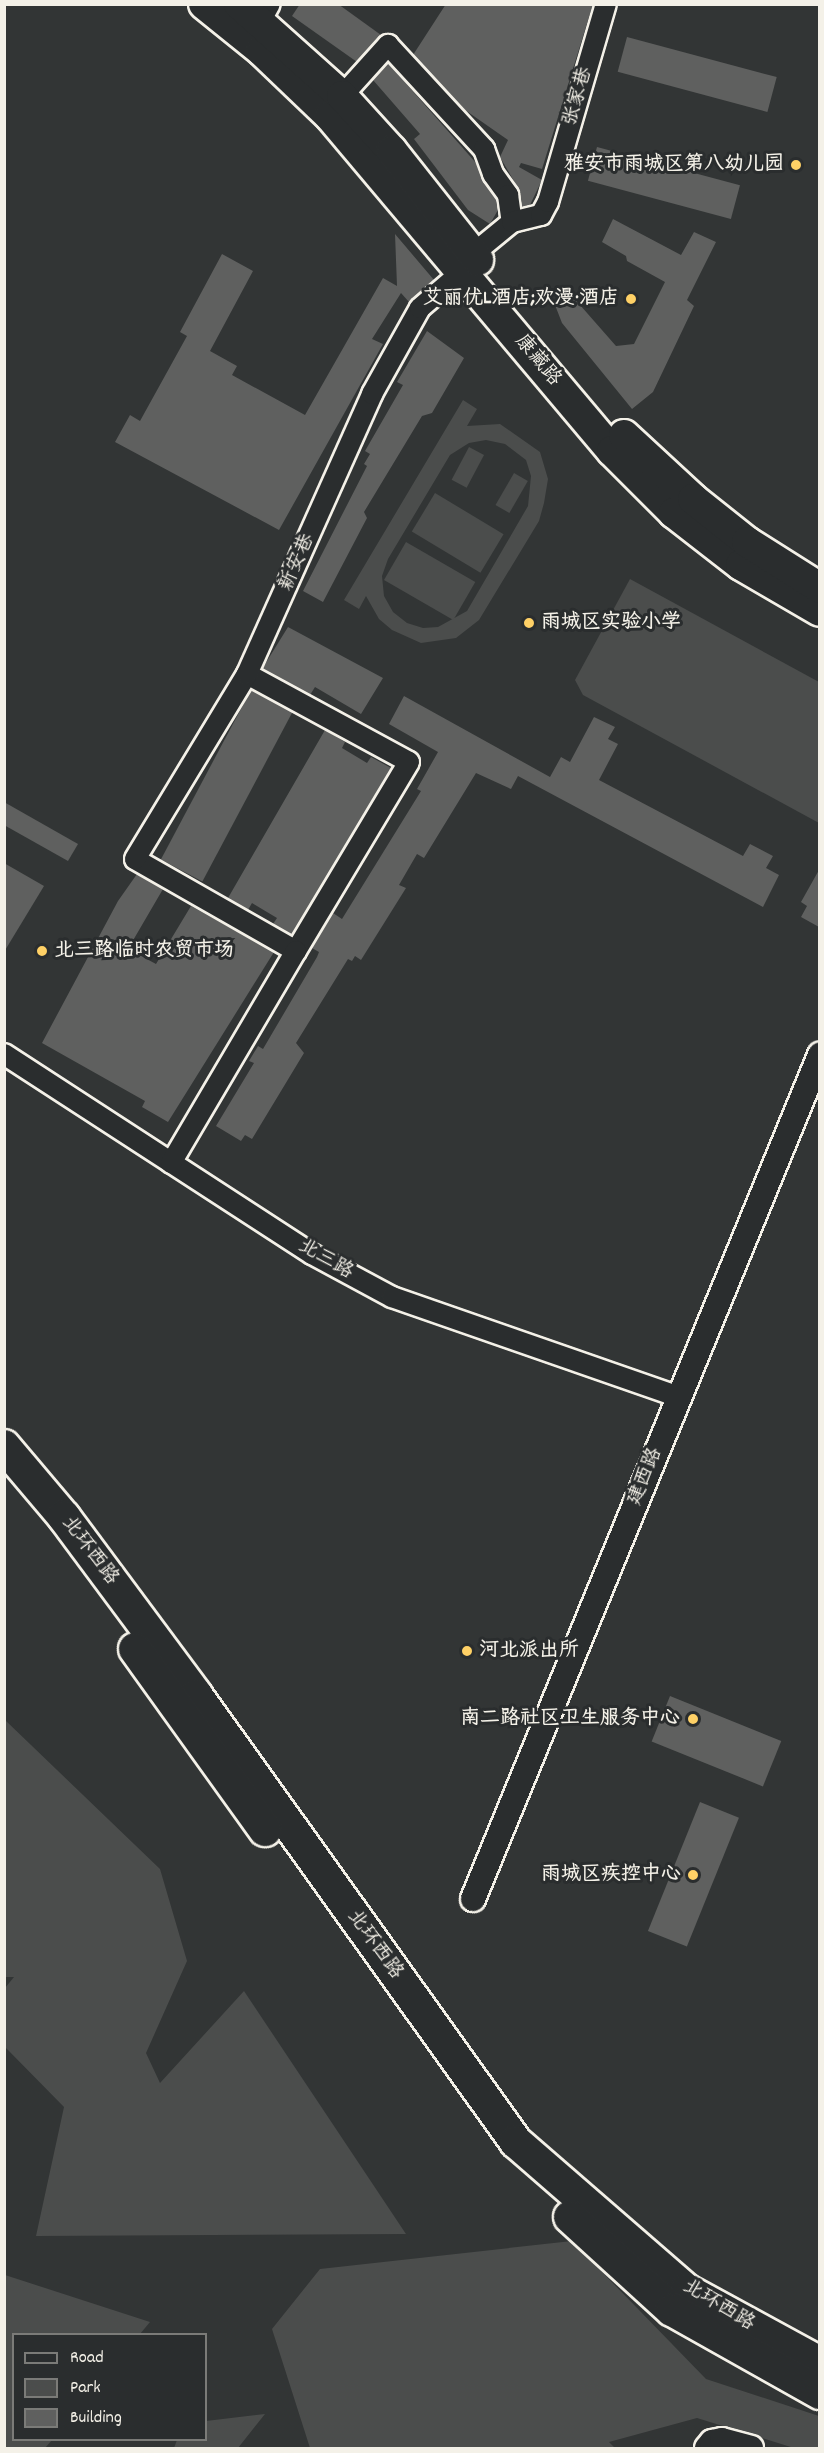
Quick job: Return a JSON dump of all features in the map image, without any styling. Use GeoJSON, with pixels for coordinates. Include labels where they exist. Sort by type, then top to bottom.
{"type":"FeatureCollection","features":[{"type":"Feature","properties":{"kind":"highway","name":"北环西路"},"geometry":{"type":"LineString","coordinates":[[4,1446],[64,1517],[189,1686],[516,2142],[686,2290],[819,2363]]}},
{"type":"Feature","properties":{"kind":"highway","name":"北环西路"},"geometry":{"type":"LineString","coordinates":[[4,1476],[53,1531],[189,1726],[507,2160],[672,2310],[819,2393]]}},
{"type":"Feature","properties":{"kind":"main road","name":"康藏路"},"geometry":{"type":"LineString","coordinates":[[204,4],[262,51],[330,116],[624,435],[693,500],[747,542],[819,588]]}},
{"type":"Feature","properties":{"kind":"main road","name":"康藏路"},"geometry":{"type":"LineString","coordinates":[[257,10],[342,96],[392,152],[467,263],[612,451],[674,513],[741,565],[819,611]]}},
{"type":"Feature","properties":{"kind":"street","name":"张家巷"},"geometry":{"type":"LineString","coordinates":[[467,263],[512,222],[541,215],[548,202],[606,4]]}},
{"type":"Feature","properties":{"kind":"street"},"geometry":{"type":"LineString","coordinates":[[342,96],[388,45],[484,149],[493,174],[508,195],[512,222]]}},
{"type":"Feature","properties":{"kind":"street","name":"新安巷"},"geometry":{"type":"LineString","coordinates":[[296,951],[135,859],[246,674],[372,394],[420,308],[467,263]]}},
{"type":"Feature","properties":{"kind":"street"},"geometry":{"type":"LineString","coordinates":[[171,1162],[409,762],[246,674]]}},
{"type":"Feature","properties":{"kind":"street","name":"北三路"},"geometry":{"type":"LineString","coordinates":[[4,1054],[312,1254],[392,1297],[679,1397]]}},
{"type":"Feature","properties":{"kind":"street","name":"建西路"},"geometry":{"type":"LineString","coordinates":[[473,1899],[819,1055]]}},
{"type":"Feature","properties":{"kind":"street"},"geometry":{"type":"LineString","coordinates":[[708,2448],[712,2442],[723,2440],[751,2448]]}},
{"type":"Feature","properties":{"kind":"green space"},"geometry":{"type":"Polygon","coordinates":[[[463,400],[477,409],[467,426],[500,424],[540,452],[548,479],[539,521],[479,620],[456,638],[421,643],[392,630],[379,619],[366,596],[359,609],[344,600],[463,400]],[[486,440],[469,443],[450,455],[388,559],[382,576],[384,596],[393,612],[407,623],[423,628],[438,627],[467,611],[528,506],[531,476],[526,460],[505,444],[486,440]]]}},
{"type":"Feature","properties":{"kind":"green space"},"geometry":{"type":"Polygon","coordinates":[[[469,447],[484,455],[467,488],[452,480],[469,447]]]}},
{"type":"Feature","properties":{"kind":"green space"},"geometry":{"type":"Polygon","coordinates":[[[514,473],[528,481],[509,513],[496,505],[514,473]]]}},
{"type":"Feature","properties":{"kind":"green space"},"geometry":{"type":"Polygon","coordinates":[[[435,493],[504,534],[480,573],[412,532],[435,493]]]}},
{"type":"Feature","properties":{"kind":"green space"},"geometry":{"type":"Polygon","coordinates":[[[406,542],[475,582],[453,620],[384,580],[406,542]]]}},
{"type":"Feature","properties":{"kind":"green space"},"geometry":{"type":"Polygon","coordinates":[[[630,579],[819,682],[819,823],[583,695],[575,680],[630,579]]]}},
{"type":"Feature","properties":{"kind":"green space"},"geometry":{"type":"Polygon","coordinates":[[[5,1720],[160,1869],[187,1961],[146,2053],[160,2083],[244,1991],[406,2234],[36,2236],[64,2107],[5,2047],[5,1988],[14,1977],[4,1977],[5,1720]]]}},
{"type":"Feature","properties":{"kind":"green space"},"geometry":{"type":"Polygon","coordinates":[[[572,2241],[706,2379],[819,2416],[819,2448],[794,2448],[697,2418],[609,2442],[615,2448],[310,2448],[272,2329],[320,2269],[572,2241]]]}},
{"type":"Feature","properties":{"kind":"green space"},"geometry":{"type":"Polygon","coordinates":[[[5,2275],[150,2322],[141,2333],[12,2333],[12,2441],[51,2441],[45,2448],[5,2448],[5,2275]]]}},
{"type":"Feature","properties":{"kind":"green space"},"geometry":{"type":"Polygon","coordinates":[[[265,2414],[238,2448],[174,2448],[177,2441],[207,2441],[207,2421],[265,2414]]]}},
{"type":"Feature","properties":{"kind":"building"},"geometry":{"type":"Polygon","coordinates":[[[300,4],[338,4],[381,35],[357,62],[292,16],[300,4]]]}},
{"type":"Feature","properties":{"kind":"building"},"geometry":{"type":"Polygon","coordinates":[[[446,4],[593,4],[542,169],[521,163],[519,167],[542,180],[530,205],[522,207],[518,188],[500,157],[508,140],[465,110],[413,55],[446,4]]]}},
{"type":"Feature","properties":{"kind":"building"},"geometry":{"type":"Polygon","coordinates":[[[627,37],[777,77],[767,112],[618,72],[627,37]]]}},
{"type":"Feature","properties":{"kind":"building"},"geometry":{"type":"Polygon","coordinates":[[[388,63],[476,163],[497,200],[498,210],[490,224],[468,210],[414,139],[420,134],[373,80],[388,63]]]}},
{"type":"Feature","properties":{"kind":"building"},"geometry":{"type":"Polygon","coordinates":[[[597,147],[740,185],[731,219],[588,181],[597,147]]]}},
{"type":"Feature","properties":{"kind":"building"},"geometry":{"type":"Polygon","coordinates":[[[613,219],[681,255],[694,232],[716,242],[687,300],[694,306],[653,392],[632,409],[562,323],[555,305],[561,297],[573,297],[616,346],[634,344],[665,282],[627,261],[626,256],[602,242],[613,219]]]}},
{"type":"Feature","properties":{"kind":"building"},"geometry":{"type":"Polygon","coordinates":[[[395,234],[434,280],[409,302],[401,293],[372,339],[383,344],[279,530],[115,442],[130,415],[140,421],[187,336],[180,332],[222,254],[253,271],[210,351],[237,366],[232,375],[305,415],[383,278],[397,286],[395,234]]]}},
{"type":"Feature","properties":{"kind":"building"},"geometry":{"type":"Polygon","coordinates":[[[427,331],[464,358],[432,413],[422,416],[364,512],[367,518],[323,602],[303,591],[367,466],[364,464],[370,454],[365,451],[403,385],[397,382],[427,331]]]}},
{"type":"Feature","properties":{"kind":"building"},"geometry":{"type":"Polygon","coordinates":[[[288,627],[383,678],[361,714],[315,687],[310,695],[262,669],[288,627]]]}},
{"type":"Feature","properties":{"kind":"building"},"geometry":{"type":"Polygon","coordinates":[[[251,690],[292,712],[202,882],[161,860],[251,690]]]}},
{"type":"Feature","properties":{"kind":"building"},"geometry":{"type":"Polygon","coordinates":[[[404,696],[550,777],[561,757],[570,762],[594,717],[615,727],[608,739],[618,744],[599,780],[743,856],[750,844],[773,856],[766,868],[779,875],[763,907],[518,776],[511,789],[476,773],[424,858],[417,854],[399,885],[406,888],[361,960],[355,956],[352,961],[348,959],[296,1043],[304,1053],[252,1139],[245,1135],[241,1141],[216,1126],[254,1063],[249,1061],[258,1046],[263,1049],[317,957],[319,952],[312,948],[333,913],[342,919],[421,791],[417,789],[438,752],[389,724],[404,696]]]}},
{"type":"Feature","properties":{"kind":"building"},"geometry":{"type":"Polygon","coordinates":[[[325,730],[345,742],[342,748],[367,763],[371,757],[391,768],[292,935],[273,924],[277,918],[252,903],[248,910],[228,898],[325,730]]]}},
{"type":"Feature","properties":{"kind":"building"},"geometry":{"type":"Polygon","coordinates":[[[4,802],[78,844],[68,861],[4,825],[4,802]]]}},
{"type":"Feature","properties":{"kind":"building"},"geometry":{"type":"Polygon","coordinates":[[[4,863],[44,886],[4,952],[4,863]]]}},
{"type":"Feature","properties":{"kind":"building"},"geometry":{"type":"Polygon","coordinates":[[[819,870],[819,927],[801,917],[807,906],[801,902],[819,870]]]}},
{"type":"Feature","properties":{"kind":"building"},"geometry":{"type":"Polygon","coordinates":[[[137,874],[163,889],[128,949],[156,964],[191,906],[274,952],[168,1122],[142,1107],[145,1101],[42,1043],[118,901],[137,874]]]}},
{"type":"Feature","properties":{"kind":"building","name":"南二路社区卫生服务中心"},"geometry":{"type":"Polygon","coordinates":[[[670,1696],[781,1741],[763,1786],[652,1741],[670,1696]]]}},
{"type":"Feature","properties":{"kind":"building","name":"雨城区疾控中心"},"geometry":{"type":"Polygon","coordinates":[[[700,1802],[739,1818],[687,1947],[648,1931],[700,1802]]]}},
{"type":"Feature","properties":{"kind":"place","name":"雅安市雨城区第八幼儿园"},"geometry":{"type":"Point","coordinates":[796,165]}},
{"type":"Feature","properties":{"kind":"place","name":"艾丽优L酒店;欢漫·酒店"},"geometry":{"type":"Point","coordinates":[631,299]}},
{"type":"Feature","properties":{"kind":"place","name":"雨城区实验小学"},"geometry":{"type":"Point","coordinates":[529,623]}},
{"type":"Feature","properties":{"kind":"place","name":"北三路临时农贸市场"},"geometry":{"type":"Point","coordinates":[42,951]}},
{"type":"Feature","properties":{"kind":"place","name":"河北派出所"},"geometry":{"type":"Point","coordinates":[467,1651]}},
{"type":"Feature","properties":{"kind":"place","name":"南二路社区卫生服务中心"},"geometry":{"type":"Point","coordinates":[693,1719]}},
{"type":"Feature","properties":{"kind":"place","name":"雨城区疾控中心"},"geometry":{"type":"Point","coordinates":[693,1875]}}]}
